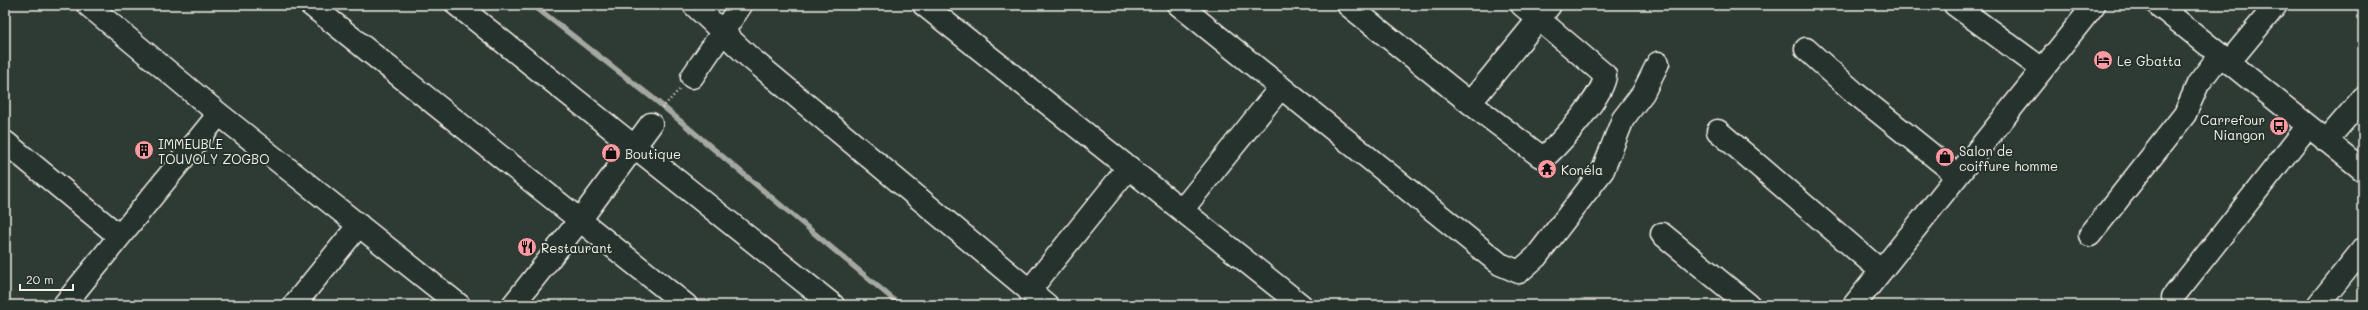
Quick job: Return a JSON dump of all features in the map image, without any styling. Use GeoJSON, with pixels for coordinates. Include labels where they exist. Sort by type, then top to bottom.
{"type":"FeatureCollection","features":[{"type":"Feature","properties":{"kind":"street"},"geometry":{"type":"LineString","coordinates":[[88,5],[219,114],[459,305]]}},
{"type":"Feature","properties":{"kind":"street"},"geometry":{"type":"LineString","coordinates":[[311,5],[686,305]]}},
{"type":"Feature","properties":{"kind":"street"},"geometry":{"type":"LineString","coordinates":[[457,5],[833,305]]}},
{"type":"Feature","properties":{"kind":"street"},"geometry":{"type":"LineString","coordinates":[[694,5],[721,32],[1047,305]]}},
{"type":"Feature","properties":{"kind":"street"},"geometry":{"type":"LineString","coordinates":[[692,77],[721,32],[741,5]]}},
{"type":"Feature","properties":{"kind":"street"},"geometry":{"type":"LineString","coordinates":[[1179,5],[1500,264],[1519,272],[1536,257],[1603,170],[1623,119],[1643,93],[1658,63]]}},
{"type":"Feature","properties":{"kind":"street"},"geometry":{"type":"LineString","coordinates":[[1348,5],[1470,103],[1540,156],[1546,156],[1597,96],[1605,81],[1605,75],[1537,9],[1470,103]]}},
{"type":"Feature","properties":{"kind":"street"},"geometry":{"type":"LineString","coordinates":[[1955,5],[2042,69]]}},
{"type":"Feature","properties":{"kind":"street"},"geometry":{"type":"LineString","coordinates":[[1854,305],[2094,5]]}},
{"type":"Feature","properties":{"kind":"street"},"geometry":{"type":"LineString","coordinates":[[2158,5],[2363,170]]}},
{"type":"Feature","properties":{"kind":"street"},"geometry":{"type":"LineString","coordinates":[[2090,235],[2185,114],[2198,84],[2225,59],[2276,5]]}},
{"type":"Feature","properties":{"kind":"street"},"geometry":{"type":"LineString","coordinates":[[933,8],[1301,305]]}},
{"type":"Feature","properties":{"kind":"street"},"geometry":{"type":"LineString","coordinates":[[1806,48],[1860,97],[1957,175]]}},
{"type":"Feature","properties":{"kind":"street"},"geometry":{"type":"LineString","coordinates":[[1182,210],[1281,87]]}},
{"type":"Feature","properties":{"kind":"street"},"geometry":{"type":"LineString","coordinates":[[2326,141],[2363,98]]}},
{"type":"Feature","properties":{"kind":"street"},"geometry":{"type":"LineString","coordinates":[[64,305],[219,114]]}},
{"type":"Feature","properties":{"kind":"street"},"geometry":{"type":"LineString","coordinates":[[513,305],[580,220],[651,124]]}},
{"type":"Feature","properties":{"kind":"street"},"geometry":{"type":"LineString","coordinates":[[2174,297],[2308,126]]}},
{"type":"Feature","properties":{"kind":"street"},"geometry":{"type":"LineString","coordinates":[[1718,131],[1881,270]]}},
{"type":"Feature","properties":{"kind":"street"},"geometry":{"type":"LineString","coordinates":[[5,142],[119,236]]}},
{"type":"Feature","properties":{"kind":"street"},"geometry":{"type":"LineString","coordinates":[[1029,291],[1129,167]]}},
{"type":"Feature","properties":{"kind":"street"},"geometry":{"type":"LineString","coordinates":[[294,305],[359,225]]}},
{"type":"Feature","properties":{"kind":"street"},"geometry":{"type":"LineString","coordinates":[[1662,234],[1749,305]]}},
{"type":"Feature","properties":{"kind":"street"},"geometry":{"type":"LineString","coordinates":[[2318,305],[2363,248]]}},
{"type":"Feature","properties":{"kind":"waterway"},"geometry":{"type":"LineString","coordinates":[[533,5],[654,99],[900,305]]}},
{"type":"Feature","properties":{"kind":"place","name":"Le Gbatta"},"geometry":{"type":"Point","coordinates":[2103,60]}},
{"type":"Feature","properties":{"kind":"place","name":"Carrefour Niangon"},"geometry":{"type":"Point","coordinates":[2279,126]}},
{"type":"Feature","properties":{"kind":"place","name":"IMMEUBLE TOUVOLY ZOGBO"},"geometry":{"type":"Point","coordinates":[144,150]}},
{"type":"Feature","properties":{"kind":"place","name":"Boutique"},"geometry":{"type":"Point","coordinates":[611,153]}},
{"type":"Feature","properties":{"kind":"place","name":"Salon de coiffure homme"},"geometry":{"type":"Point","coordinates":[1945,157]}},
{"type":"Feature","properties":{"kind":"place","name":"Konéla"},"geometry":{"type":"Point","coordinates":[1547,169]}},
{"type":"Feature","properties":{"kind":"place","name":"Restaurant"},"geometry":{"type":"Point","coordinates":[527,247]}}]}
